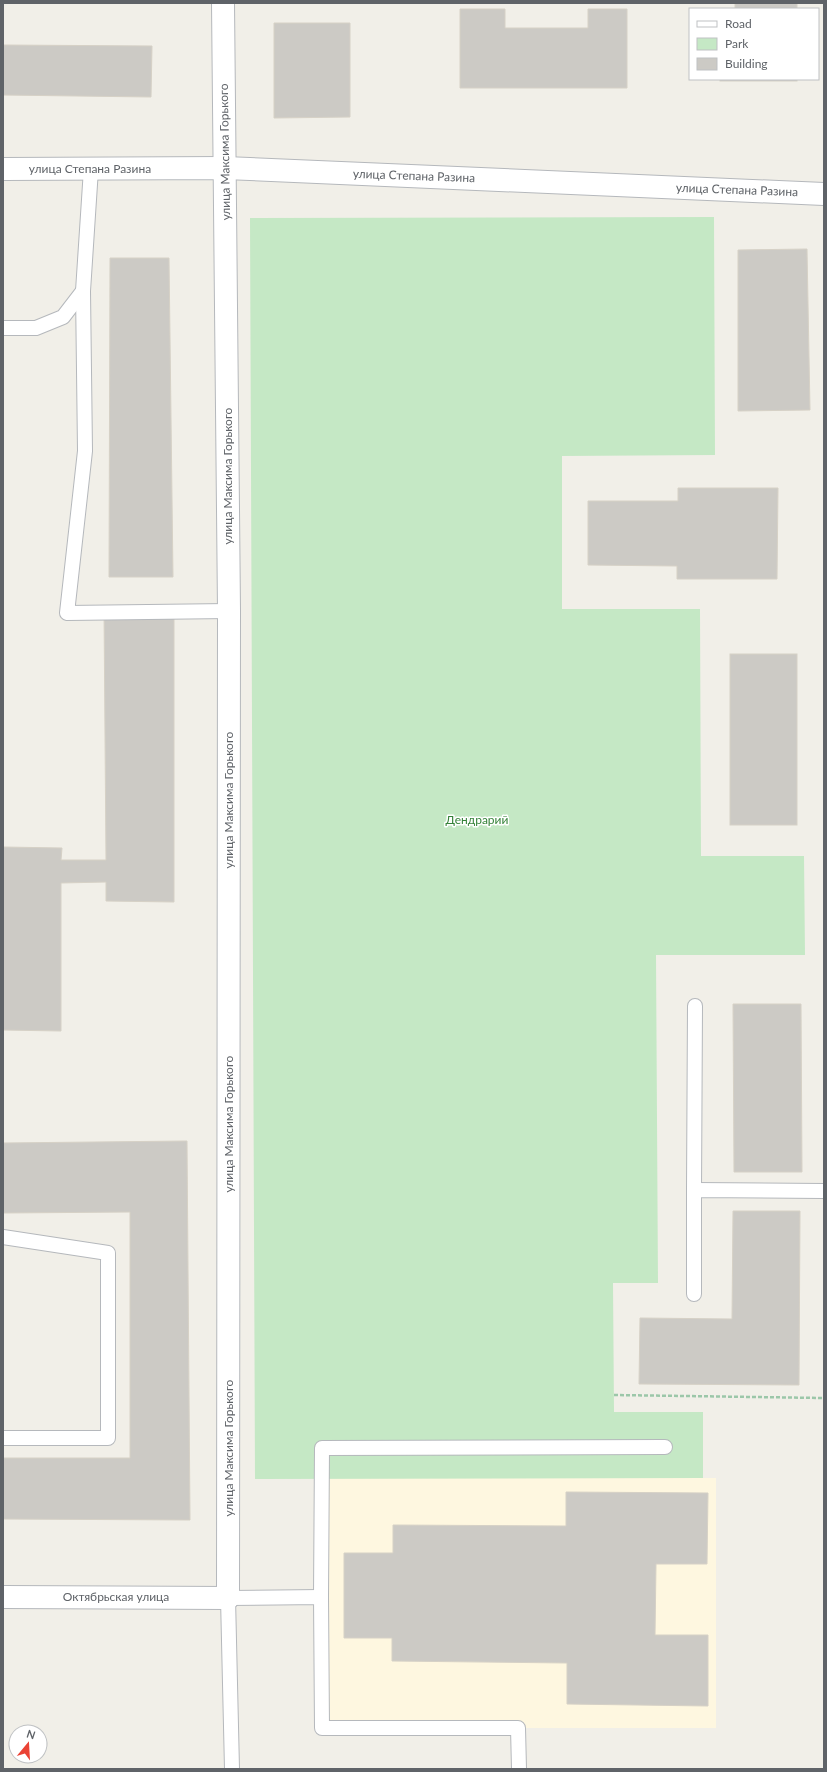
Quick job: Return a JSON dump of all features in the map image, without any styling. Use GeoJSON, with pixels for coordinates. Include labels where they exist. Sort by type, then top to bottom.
{"type":"FeatureCollection","features":[{"type":"Feature","properties":{"kind":"street","name":"улица Максима Горького"},"geometry":{"type":"LineString","coordinates":[[223,3],[229,611],[228,1598]]}},
{"type":"Feature","properties":{"kind":"street","name":"улица Степана Разина"},"geometry":{"type":"LineString","coordinates":[[3,169],[225,168],[824,194]]}},
{"type":"Feature","properties":{"kind":"street","name":"Октябрьская улица"},"geometry":{"type":"LineString","coordinates":[[3,1597],[228,1598]]}},
{"type":"Feature","properties":{"kind":"lane"},"geometry":{"type":"LineString","coordinates":[[92,169],[83,291],[85,451],[67,613],[229,611]]}},
{"type":"Feature","properties":{"kind":"lane"},"geometry":{"type":"LineString","coordinates":[[3,328],[36,328],[63,317],[83,291]]}},
{"type":"Feature","properties":{"kind":"lane"},"geometry":{"type":"LineString","coordinates":[[694,1294],[695,1006]]}},
{"type":"Feature","properties":{"kind":"lane"},"geometry":{"type":"LineString","coordinates":[[694,1190],[824,1191]]}},
{"type":"Feature","properties":{"kind":"lane"},"geometry":{"type":"LineString","coordinates":[[3,1237],[108,1253],[108,1438],[3,1438]]}},
{"type":"Feature","properties":{"kind":"lane"},"geometry":{"type":"LineString","coordinates":[[519,1769],[518,1728],[322,1728],[322,1448],[665,1447]]}},
{"type":"Feature","properties":{"kind":"lane"},"geometry":{"type":"LineString","coordinates":[[232,1769],[228,1598],[321,1597]]}},
{"type":"Feature","properties":{"kind":"path"},"geometry":{"type":"LineString","coordinates":[[614,1394],[824,1398]]}},
{"type":"Feature","properties":{"kind":"shaded area"},"geometry":{"type":"Polygon","coordinates":[[[322,1477],[716,1478],[716,1728],[322,1728],[322,1477]]]}},
{"type":"Feature","properties":{"kind":"green space","name":"Дендрарий"},"geometry":{"type":"Polygon","coordinates":[[[714,217],[715,455],[562,456],[562,609],[700,609],[701,856],[804,856],[805,955],[656,955],[658,1283],[613,1283],[614,1412],[703,1412],[703,1478],[255,1479],[250,218],[714,217]]]}},
{"type":"Feature","properties":{"kind":"building"},"geometry":{"type":"Polygon","coordinates":[[[735,3],[797,3],[797,8],[735,8],[735,3]]]}},
{"type":"Feature","properties":{"kind":"building"},"geometry":{"type":"Polygon","coordinates":[[[460,9],[505,9],[505,28],[588,28],[588,9],[627,9],[627,88],[460,88],[460,9]]]}},
{"type":"Feature","properties":{"kind":"building"},"geometry":{"type":"Polygon","coordinates":[[[274,23],[350,23],[350,117],[274,118],[274,23]]]}},
{"type":"Feature","properties":{"kind":"building"},"geometry":{"type":"Polygon","coordinates":[[[3,45],[152,46],[151,97],[3,95],[3,45]]]}},
{"type":"Feature","properties":{"kind":"building"},"geometry":{"type":"Polygon","coordinates":[[[720,80],[797,80],[797,81],[720,80]]]}},
{"type":"Feature","properties":{"kind":"building"},"geometry":{"type":"Polygon","coordinates":[[[807,249],[810,410],[738,411],[738,250],[807,249]]]}},
{"type":"Feature","properties":{"kind":"building"},"geometry":{"type":"Polygon","coordinates":[[[110,258],[169,258],[173,577],[109,577],[110,258]]]}},
{"type":"Feature","properties":{"kind":"building"},"geometry":{"type":"Polygon","coordinates":[[[678,488],[778,488],[777,579],[677,579],[677,566],[588,565],[588,501],[678,501],[678,488]]]}},
{"type":"Feature","properties":{"kind":"building"},"geometry":{"type":"Polygon","coordinates":[[[104,609],[174,609],[174,902],[106,901],[106,882],[61,883],[61,1031],[3,1030],[3,847],[62,848],[61,860],[106,860],[104,609]]]}},
{"type":"Feature","properties":{"kind":"building"},"geometry":{"type":"Polygon","coordinates":[[[730,654],[797,654],[797,825],[730,825],[730,654]]]}},
{"type":"Feature","properties":{"kind":"building"},"geometry":{"type":"Polygon","coordinates":[[[733,1004],[801,1004],[802,1172],[734,1172],[733,1004]]]}},
{"type":"Feature","properties":{"kind":"building"},"geometry":{"type":"Polygon","coordinates":[[[187,1141],[190,1520],[3,1519],[3,1458],[130,1458],[130,1212],[3,1213],[3,1143],[187,1141]]]}},
{"type":"Feature","properties":{"kind":"building"},"geometry":{"type":"Polygon","coordinates":[[[733,1211],[800,1211],[799,1385],[639,1384],[640,1318],[732,1319],[733,1211]]]}},
{"type":"Feature","properties":{"kind":"building"},"geometry":{"type":"Polygon","coordinates":[[[566,1492],[708,1493],[707,1564],[656,1564],[655,1635],[708,1635],[708,1706],[567,1704],[567,1663],[392,1661],[392,1638],[344,1638],[344,1553],[393,1553],[393,1525],[566,1526],[566,1492]]]}}]}
